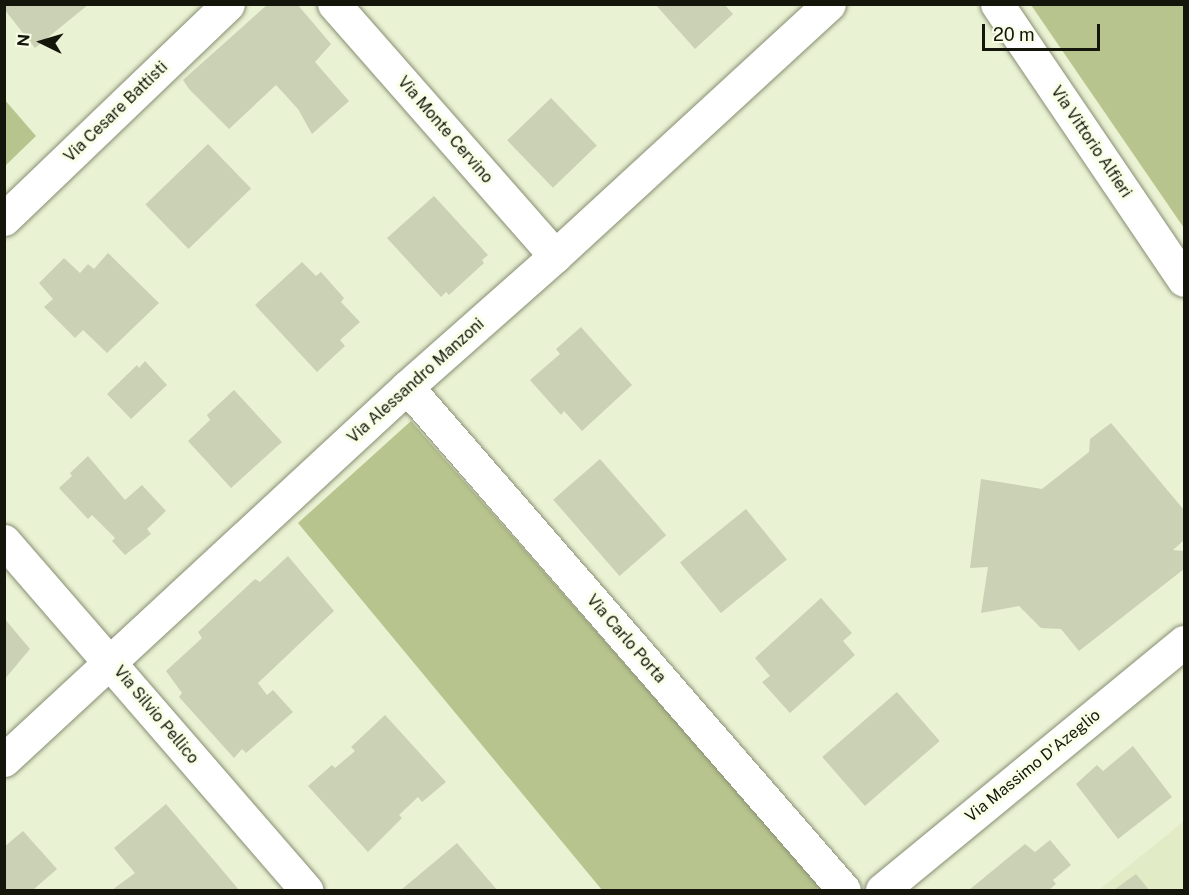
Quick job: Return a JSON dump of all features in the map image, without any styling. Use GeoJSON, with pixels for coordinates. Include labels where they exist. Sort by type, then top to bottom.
{"type":"FeatureCollection","features":[{"type":"Feature","properties":{"kind":"street","name":"Via Cesare Battisti"},"geometry":{"type":"LineString","coordinates":[[4,219],[228,4]]}},
{"type":"Feature","properties":{"kind":"street","name":"Via Monte Cervino"},"geometry":{"type":"LineString","coordinates":[[334,4],[555,256]]}},
{"type":"Feature","properties":{"kind":"street","name":"Via Alessandro Manzoni"},"geometry":{"type":"LineString","coordinates":[[4,760],[407,387],[555,256],[829,4]]}},
{"type":"Feature","properties":{"kind":"street","name":"Via Vittorio Alfieri"},"geometry":{"type":"LineString","coordinates":[[997,4],[1185,280]]}},
{"type":"Feature","properties":{"kind":"street","name":"Via Carlo Porta"},"geometry":{"type":"LineString","coordinates":[[407,387],[844,891]]}},
{"type":"Feature","properties":{"kind":"street","name":"Via Silvio Pellico"},"geometry":{"type":"LineString","coordinates":[[4,541],[112,662],[306,891]]}},
{"type":"Feature","properties":{"kind":"street","name":"Via Massimo D'Azeglio"},"geometry":{"type":"LineString","coordinates":[[882,891],[1185,642]]}},
{"type":"Feature","properties":{"kind":"shaded area"},"geometry":{"type":"Polygon","coordinates":[[[1031,5],[1184,5],[1184,228],[1031,5]]]}},
{"type":"Feature","properties":{"kind":"shaded area"},"geometry":{"type":"Polygon","coordinates":[[[4,99],[36,136],[5,166],[4,166],[4,99]]]}},
{"type":"Feature","properties":{"kind":"shaded area"},"geometry":{"type":"Polygon","coordinates":[[[411,421],[824,890],[602,890],[298,523],[411,421]]]}},
{"type":"Feature","properties":{"kind":"shaded area"},"geometry":{"type":"Polygon","coordinates":[[[1184,821],[1184,890],[1099,890],[1184,821]]]}},
{"type":"Feature","properties":{"kind":"building"},"geometry":{"type":"Polygon","coordinates":[[[4,4],[89,4],[35,48],[4,9],[4,4]]]}},
{"type":"Feature","properties":{"kind":"building"},"geometry":{"type":"Polygon","coordinates":[[[268,4],[297,4],[331,44],[315,62],[349,101],[312,134],[298,109],[276,85],[229,129],[183,80],[268,4]]]}},
{"type":"Feature","properties":{"kind":"building"},"geometry":{"type":"Polygon","coordinates":[[[655,4],[724,4],[733,14],[695,49],[655,4]]]}},
{"type":"Feature","properties":{"kind":"building"},"geometry":{"type":"Polygon","coordinates":[[[551,98],[597,145],[553,188],[507,140],[551,98]]]}},
{"type":"Feature","properties":{"kind":"building"},"geometry":{"type":"Polygon","coordinates":[[[208,144],[251,189],[188,249],[145,204],[208,144]]]}},
{"type":"Feature","properties":{"kind":"building"},"geometry":{"type":"Polygon","coordinates":[[[434,196],[488,255],[482,260],[484,263],[449,295],[446,292],[441,297],[387,238],[434,196]]]}},
{"type":"Feature","properties":{"kind":"building"},"geometry":{"type":"Polygon","coordinates":[[[108,253],[159,303],[107,353],[83,330],[75,338],[44,307],[53,299],[39,283],[64,258],[80,273],[88,264],[94,269],[108,253]]]}},
{"type":"Feature","properties":{"kind":"building"},"geometry":{"type":"Polygon","coordinates":[[[302,262],[316,276],[321,272],[344,298],[341,302],[360,322],[340,340],[345,346],[317,372],[255,305],[302,262]]]}},
{"type":"Feature","properties":{"kind":"building"},"geometry":{"type":"Polygon","coordinates":[[[581,327],[632,385],[582,431],[564,411],[561,415],[530,380],[560,354],[556,349],[581,327]]]}},
{"type":"Feature","properties":{"kind":"building"},"geometry":{"type":"Polygon","coordinates":[[[145,361],[167,385],[131,419],[107,394],[137,365],[139,368],[145,361]]]}},
{"type":"Feature","properties":{"kind":"building"},"geometry":{"type":"Polygon","coordinates":[[[234,390],[282,442],[231,488],[188,441],[210,420],[207,415],[234,390]]]}},
{"type":"Feature","properties":{"kind":"building"},"geometry":{"type":"Polygon","coordinates":[[[1111,423],[1184,510],[1184,540],[1173,550],[1184,551],[1184,569],[1079,651],[1061,629],[1041,628],[1019,606],[981,613],[988,567],[970,568],[981,479],[1042,489],[1089,452],[1090,439],[1111,423]]]}},
{"type":"Feature","properties":{"kind":"building"},"geometry":{"type":"Polygon","coordinates":[[[88,456],[125,500],[142,485],[166,511],[147,529],[151,534],[125,555],[112,541],[115,538],[92,515],[88,519],[59,488],[72,476],[70,473],[88,456]]]}},
{"type":"Feature","properties":{"kind":"building"},"geometry":{"type":"Polygon","coordinates":[[[600,459],[666,535],[619,576],[553,500],[600,459]]]}},
{"type":"Feature","properties":{"kind":"building"},"geometry":{"type":"Polygon","coordinates":[[[746,509],[787,560],[721,613],[680,562],[746,509]]]}},
{"type":"Feature","properties":{"kind":"building"},"geometry":{"type":"Polygon","coordinates":[[[288,556],[334,611],[258,683],[267,695],[273,690],[293,712],[246,753],[242,749],[234,758],[179,697],[182,693],[166,671],[202,638],[198,632],[255,579],[260,582],[288,556]]]}},
{"type":"Feature","properties":{"kind":"building"},"geometry":{"type":"Polygon","coordinates":[[[821,598],[852,633],[843,641],[855,655],[790,713],[762,682],[770,676],[755,658],[821,598]]]}},
{"type":"Feature","properties":{"kind":"building"},"geometry":{"type":"Polygon","coordinates":[[[4,618],[30,649],[4,680],[4,618]]]}},
{"type":"Feature","properties":{"kind":"building"},"geometry":{"type":"Polygon","coordinates":[[[897,692],[940,741],[865,806],[822,757],[897,692]]]}},
{"type":"Feature","properties":{"kind":"building"},"geometry":{"type":"Polygon","coordinates":[[[385,715],[446,782],[422,802],[418,797],[399,815],[402,818],[368,852],[308,786],[332,765],[335,768],[355,751],[351,747],[385,715]]]}},
{"type":"Feature","properties":{"kind":"building"},"geometry":{"type":"Polygon","coordinates":[[[1133,746],[1172,797],[1118,839],[1076,784],[1097,765],[1103,771],[1133,746]]]}},
{"type":"Feature","properties":{"kind":"building"},"geometry":{"type":"Polygon","coordinates":[[[166,804],[239,890],[112,890],[135,873],[114,848],[166,804]]]}},
{"type":"Feature","properties":{"kind":"building"},"geometry":{"type":"Polygon","coordinates":[[[23,831],[57,869],[33,890],[6,890],[4,847],[23,831]]]}},
{"type":"Feature","properties":{"kind":"building"},"geometry":{"type":"Polygon","coordinates":[[[1050,840],[1071,865],[1053,880],[1056,884],[1049,890],[969,890],[1025,844],[1035,852],[1050,840]]]}},
{"type":"Feature","properties":{"kind":"building"},"geometry":{"type":"Polygon","coordinates":[[[457,843],[497,890],[401,890],[457,843]]]}},
{"type":"Feature","properties":{"kind":"building"},"geometry":{"type":"Polygon","coordinates":[[[1136,874],[1149,890],[1114,890],[1136,874]]]}}]}
